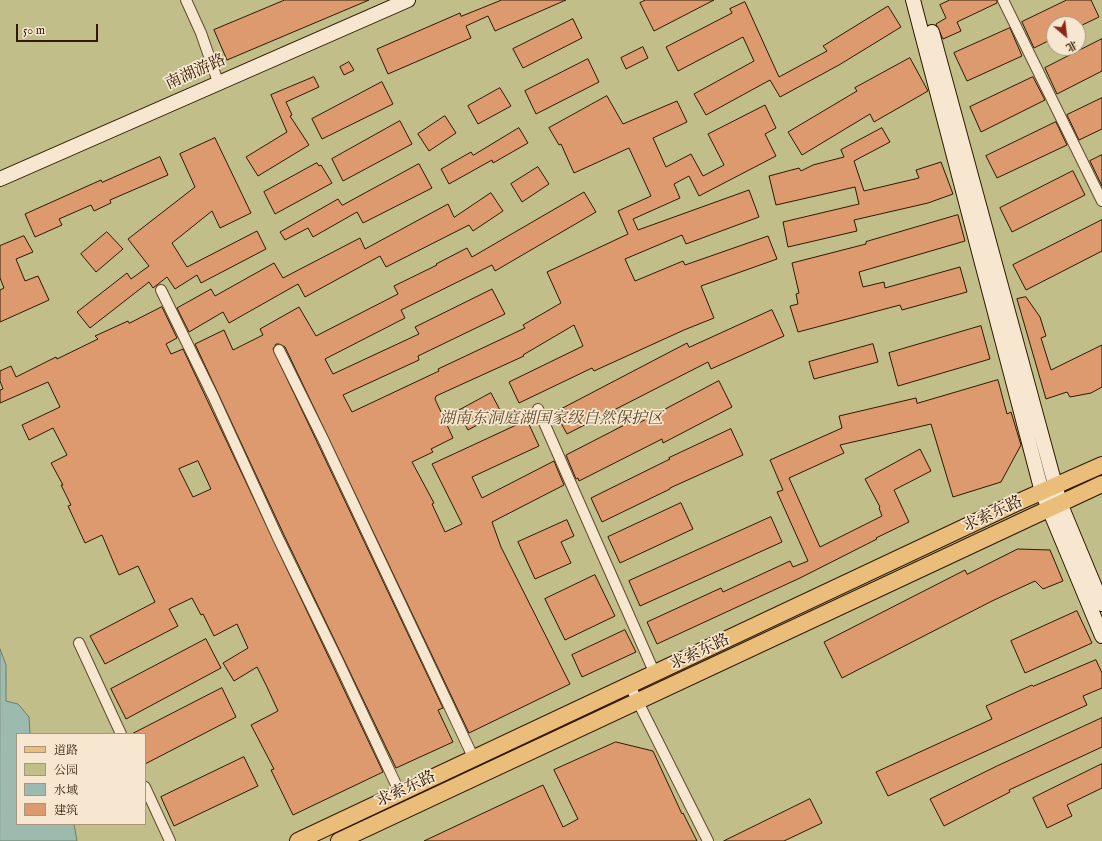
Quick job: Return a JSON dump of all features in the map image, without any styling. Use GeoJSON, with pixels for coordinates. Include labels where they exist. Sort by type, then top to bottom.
{"type":"FeatureCollection","features":[{"type":"Feature","properties":{"kind":"main road","name":"南湖游路"},"geometry":{"type":"LineString","coordinates":[[0,179],[218,82],[408,0]]}},
{"type":"Feature","properties":{"kind":"main road"},"geometry":{"type":"LineString","coordinates":[[913,0],[1049,490],[1102,636]]}},
{"type":"Feature","properties":{"kind":"main road"},"geometry":{"type":"LineString","coordinates":[[923,0],[1049,490]]}},
{"type":"Feature","properties":{"kind":"main road","name":"求索东路"},"geometry":{"type":"LineString","coordinates":[[298,841],[1102,465]]}},
{"type":"Feature","properties":{"kind":"main road","name":"求索东路"},"geometry":{"type":"LineString","coordinates":[[339,841],[1102,484]]}},
{"type":"Feature","properties":{"kind":"main road"},"geometry":{"type":"LineString","coordinates":[[1054,506],[1102,604]]}},
{"type":"Feature","properties":{"kind":"street"},"geometry":{"type":"LineString","coordinates":[[186,0],[201,33],[218,82]]}},
{"type":"Feature","properties":{"kind":"street"},"geometry":{"type":"LineString","coordinates":[[1003,0],[1102,201]]}},
{"type":"Feature","properties":{"kind":"street"},"geometry":{"type":"LineString","coordinates":[[161,290],[213,396],[278,538],[400,793]]}},
{"type":"Feature","properties":{"kind":"street"},"geometry":{"type":"LineString","coordinates":[[280,350],[474,759]]}},
{"type":"Feature","properties":{"kind":"street"},"geometry":{"type":"LineString","coordinates":[[538,409],[655,674]]}},
{"type":"Feature","properties":{"kind":"street"},"geometry":{"type":"LineString","coordinates":[[79,643],[121,733]]}},
{"type":"Feature","properties":{"kind":"street"},"geometry":{"type":"LineString","coordinates":[[630,686],[708,841]]}},
{"type":"Feature","properties":{"kind":"street"},"geometry":{"type":"LineString","coordinates":[[146,789],[170,841]]}},
{"type":"Feature","properties":{"kind":"green space","name":"湖南东洞庭湖国家级自然保护区"},"geometry":{"type":"Polygon","coordinates":[[[0,0],[1102,0],[1102,841],[0,841],[0,0]]]}},
{"type":"Feature","properties":{"kind":"water"},"geometry":{"type":"Polygon","coordinates":[[[0,649],[6,665],[6,701],[18,704],[29,717],[30,733],[16,733],[16,825],[74,825],[77,841],[0,841],[0,649]]]}},
{"type":"Feature","properties":{"kind":"building"},"geometry":{"type":"Polygon","coordinates":[[[285,0],[369,0],[227,60],[214,30],[285,0]]]}},
{"type":"Feature","properties":{"kind":"building"},"geometry":{"type":"Polygon","coordinates":[[[502,0],[566,0],[495,31],[488,16],[466,26],[471,38],[388,74],[377,49],[460,13],[461,16],[502,0]]]}},
{"type":"Feature","properties":{"kind":"building"},"geometry":{"type":"Polygon","coordinates":[[[646,0],[714,0],[654,31],[640,3],[646,0]]]}},
{"type":"Feature","properties":{"kind":"building"},"geometry":{"type":"Polygon","coordinates":[[[950,0],[997,0],[997,3],[957,22],[961,31],[943,39],[936,24],[946,18],[940,5],[950,0]]]}},
{"type":"Feature","properties":{"kind":"building"},"geometry":{"type":"Polygon","coordinates":[[[1067,0],[1091,0],[1099,17],[1086,23],[1086,16],[1046,16],[1046,42],[1034,48],[1022,22],[1067,0]]]}},
{"type":"Feature","properties":{"kind":"building"},"geometry":{"type":"Polygon","coordinates":[[[745,2],[779,77],[827,51],[823,46],[888,6],[901,27],[839,65],[780,97],[770,80],[706,115],[694,94],[754,61],[743,37],[678,71],[666,47],[732,13],[730,9],[745,2]]]}},
{"type":"Feature","properties":{"kind":"building"},"geometry":{"type":"Polygon","coordinates":[[[573,19],[582,38],[523,68],[513,49],[573,19]]]}},
{"type":"Feature","properties":{"kind":"building"},"geometry":{"type":"Polygon","coordinates":[[[1010,28],[1022,56],[967,81],[954,53],[1010,28]]]}},
{"type":"Feature","properties":{"kind":"building"},"geometry":{"type":"Polygon","coordinates":[[[1102,39],[1102,71],[1057,94],[1045,68],[1069,56],[1086,56],[1086,47],[1102,39]]]}},
{"type":"Feature","properties":{"kind":"building"},"geometry":{"type":"Polygon","coordinates":[[[643,47],[648,58],[626,69],[621,58],[643,47]]]}},
{"type":"Feature","properties":{"kind":"building"},"geometry":{"type":"Polygon","coordinates":[[[910,58],[928,91],[874,122],[870,114],[802,155],[788,132],[857,91],[855,88],[910,58]]]}},
{"type":"Feature","properties":{"kind":"building"},"geometry":{"type":"Polygon","coordinates":[[[588,59],[599,82],[536,114],[525,91],[588,59]]]}},
{"type":"Feature","properties":{"kind":"building"},"geometry":{"type":"Polygon","coordinates":[[[349,62],[354,70],[344,75],[340,67],[349,62]]]}},
{"type":"Feature","properties":{"kind":"building"},"geometry":{"type":"Polygon","coordinates":[[[314,77],[319,87],[286,102],[292,115],[290,116],[309,145],[258,176],[246,157],[287,132],[271,95],[314,77]]]}},
{"type":"Feature","properties":{"kind":"building"},"geometry":{"type":"Polygon","coordinates":[[[1033,77],[1045,100],[981,132],[970,107],[1033,77]]]}},
{"type":"Feature","properties":{"kind":"building"},"geometry":{"type":"Polygon","coordinates":[[[382,82],[393,104],[322,139],[312,119],[382,82]]]}},
{"type":"Feature","properties":{"kind":"building"},"geometry":{"type":"Polygon","coordinates":[[[500,88],[511,106],[478,124],[468,106],[500,88]]]}},
{"type":"Feature","properties":{"kind":"building"},"geometry":{"type":"Polygon","coordinates":[[[607,96],[623,124],[677,101],[687,122],[653,138],[666,167],[691,154],[703,176],[724,165],[708,134],[765,105],[776,128],[765,134],[776,156],[699,196],[689,176],[674,184],[680,198],[633,219],[638,230],[749,190],[759,217],[686,244],[682,235],[625,259],[635,281],[683,261],[685,265],[768,236],[777,259],[701,286],[714,318],[594,371],[592,368],[519,403],[509,382],[583,346],[574,325],[523,355],[524,356],[436,396],[435,399],[453,438],[431,449],[433,452],[412,462],[434,503],[432,504],[445,532],[462,524],[432,464],[527,420],[539,446],[472,477],[482,498],[554,461],[564,485],[492,522],[501,547],[570,684],[469,733],[285,347],[276,344],[273,349],[443,708],[438,710],[453,742],[396,768],[284,535],[195,344],[224,330],[233,350],[263,335],[260,329],[299,307],[316,336],[398,294],[394,286],[437,265],[436,264],[467,248],[472,257],[584,192],[596,212],[495,271],[492,265],[401,310],[405,318],[325,359],[333,374],[419,334],[415,327],[492,289],[505,314],[418,356],[419,360],[343,395],[352,412],[525,328],[523,325],[561,303],[547,272],[628,234],[618,211],[651,196],[629,148],[574,173],[561,144],[559,145],[549,128],[607,96]]]}},
{"type":"Feature","properties":{"kind":"building"},"geometry":{"type":"Polygon","coordinates":[[[1102,98],[1102,129],[1079,140],[1067,115],[1102,98]]]}},
{"type":"Feature","properties":{"kind":"building"},"geometry":{"type":"Polygon","coordinates":[[[445,116],[456,133],[429,151],[418,134],[445,116]]]}},
{"type":"Feature","properties":{"kind":"building"},"geometry":{"type":"Polygon","coordinates":[[[400,121],[412,144],[343,181],[332,159],[400,121]]]}},
{"type":"Feature","properties":{"kind":"building"},"geometry":{"type":"Polygon","coordinates":[[[1056,122],[1067,145],[997,178],[986,156],[1056,122]]]}},
{"type":"Feature","properties":{"kind":"building"},"geometry":{"type":"Polygon","coordinates":[[[519,128],[528,143],[493,163],[492,160],[449,184],[441,169],[471,152],[473,155],[519,128]]]}},
{"type":"Feature","properties":{"kind":"building"},"geometry":{"type":"Polygon","coordinates":[[[882,128],[890,142],[854,161],[864,191],[919,178],[916,170],[941,162],[953,194],[928,203],[854,220],[857,231],[788,247],[783,222],[859,204],[855,187],[776,205],[769,176],[799,168],[801,171],[813,165],[844,157],[841,150],[882,128]]]}},
{"type":"Feature","properties":{"kind":"building"},"geometry":{"type":"Polygon","coordinates":[[[215,138],[251,213],[220,228],[212,211],[172,243],[187,267],[257,231],[266,249],[201,283],[197,275],[175,289],[167,277],[153,288],[149,282],[90,328],[77,312],[127,273],[131,279],[149,266],[128,239],[195,187],[180,154],[215,138]]]}},
{"type":"Feature","properties":{"kind":"building"},"geometry":{"type":"Polygon","coordinates":[[[1102,155],[1102,186],[1090,161],[1102,155]]]}},
{"type":"Feature","properties":{"kind":"building"},"geometry":{"type":"Polygon","coordinates":[[[160,157],[168,175],[110,200],[111,203],[94,211],[91,205],[59,219],[62,225],[35,237],[25,214],[101,180],[102,182],[160,157]]]}},
{"type":"Feature","properties":{"kind":"building"},"geometry":{"type":"Polygon","coordinates":[[[317,163],[319,166],[321,165],[332,183],[275,214],[264,192],[317,163]]]}},
{"type":"Feature","properties":{"kind":"building"},"geometry":{"type":"Polygon","coordinates":[[[419,164],[432,188],[363,223],[357,212],[313,237],[308,228],[285,240],[280,232],[338,199],[342,205],[419,164]]]}},
{"type":"Feature","properties":{"kind":"building"},"geometry":{"type":"Polygon","coordinates":[[[538,167],[549,184],[522,202],[511,184],[538,167]]]}},
{"type":"Feature","properties":{"kind":"building"},"geometry":{"type":"Polygon","coordinates":[[[1073,171],[1085,195],[1012,232],[1000,208],[1073,171]]]}},
{"type":"Feature","properties":{"kind":"building"},"geometry":{"type":"Polygon","coordinates":[[[491,193],[503,211],[473,231],[469,225],[386,267],[380,256],[305,297],[298,284],[229,323],[223,312],[189,332],[177,308],[211,289],[215,296],[274,263],[283,278],[360,238],[365,249],[448,204],[454,217],[491,193]]]}},
{"type":"Feature","properties":{"kind":"building"},"geometry":{"type":"Polygon","coordinates":[[[958,215],[965,241],[859,272],[863,287],[884,282],[885,288],[960,267],[967,292],[902,310],[900,305],[798,332],[790,306],[798,304],[796,294],[799,293],[792,263],[866,244],[866,242],[958,215]]]}},
{"type":"Feature","properties":{"kind":"building"},"geometry":{"type":"Polygon","coordinates":[[[1102,220],[1102,251],[1026,290],[1013,265],[1102,220]]]}},
{"type":"Feature","properties":{"kind":"building"},"geometry":{"type":"Polygon","coordinates":[[[107,232],[123,249],[96,272],[81,254],[107,232]]]}},
{"type":"Feature","properties":{"kind":"building"},"geometry":{"type":"Polygon","coordinates":[[[24,236],[33,252],[16,259],[25,281],[38,276],[49,300],[0,322],[0,290],[4,288],[0,278],[0,246],[24,236]]]}},
{"type":"Feature","properties":{"kind":"building"},"geometry":{"type":"Polygon","coordinates":[[[1026,297],[1040,317],[1046,336],[1041,338],[1051,370],[1102,345],[1102,387],[1091,393],[1070,397],[1067,392],[1046,399],[1017,299],[1026,297]]]}},
{"type":"Feature","properties":{"kind":"building"},"geometry":{"type":"Polygon","coordinates":[[[162,307],[177,338],[166,344],[171,354],[183,349],[383,772],[293,815],[271,770],[274,769],[251,725],[278,711],[267,687],[257,667],[234,681],[223,663],[248,648],[237,624],[214,636],[203,614],[201,615],[192,598],[169,609],[178,626],[105,664],[90,636],[155,602],[138,566],[119,575],[102,535],[85,543],[68,506],[71,505],[61,485],[63,485],[51,463],[67,455],[53,428],[29,440],[22,425],[60,407],[48,382],[0,403],[0,390],[3,389],[0,381],[0,371],[11,366],[16,377],[56,357],[57,359],[98,339],[95,336],[128,321],[129,323],[162,307]],[[198,461],[179,469],[193,497],[211,489],[198,461]]]}},
{"type":"Feature","properties":{"kind":"building"},"geometry":{"type":"Polygon","coordinates":[[[772,310],[784,336],[711,369],[708,362],[567,434],[555,412],[687,343],[689,347],[772,310]]]}},
{"type":"Feature","properties":{"kind":"building"},"geometry":{"type":"Polygon","coordinates":[[[981,326],[990,359],[898,386],[889,353],[981,326]]]}},
{"type":"Feature","properties":{"kind":"building"},"geometry":{"type":"Polygon","coordinates":[[[873,344],[878,362],[814,379],[809,362],[873,344]]]}},
{"type":"Feature","properties":{"kind":"building"},"geometry":{"type":"Polygon","coordinates":[[[998,380],[1007,414],[1011,412],[1021,445],[1001,482],[953,497],[931,424],[840,445],[844,453],[789,478],[820,547],[882,516],[880,507],[865,479],[920,449],[931,471],[894,490],[909,522],[800,578],[657,644],[647,622],[721,588],[723,592],[790,561],[793,567],[808,561],[777,492],[783,490],[770,460],[842,428],[839,416],[916,398],[917,403],[998,380]]]}},
{"type":"Feature","properties":{"kind":"building"},"geometry":{"type":"Polygon","coordinates":[[[719,381],[732,407],[663,443],[662,439],[579,481],[578,478],[576,479],[566,455],[636,419],[638,423],[719,381]]]}},
{"type":"Feature","properties":{"kind":"building"},"geometry":{"type":"Polygon","coordinates":[[[491,393],[501,412],[468,430],[458,411],[491,393]]]}},
{"type":"Feature","properties":{"kind":"building"},"geometry":{"type":"Polygon","coordinates":[[[731,429],[743,455],[670,488],[602,522],[591,498],[670,459],[669,458],[731,429]]]}},
{"type":"Feature","properties":{"kind":"building"},"geometry":{"type":"Polygon","coordinates":[[[681,503],[693,529],[620,563],[608,537],[681,503]]]}},
{"type":"Feature","properties":{"kind":"building"},"geometry":{"type":"Polygon","coordinates":[[[771,517],[782,542],[640,606],[629,581],[771,517]]]}},
{"type":"Feature","properties":{"kind":"building"},"geometry":{"type":"Polygon","coordinates":[[[567,520],[574,536],[561,542],[571,563],[535,579],[518,542],[567,520]]]}},
{"type":"Feature","properties":{"kind":"building"},"geometry":{"type":"Polygon","coordinates":[[[1018,549],[1050,550],[1063,581],[1043,589],[1035,581],[992,601],[842,678],[824,642],[965,570],[967,574],[1018,549]]]}},
{"type":"Feature","properties":{"kind":"building"},"geometry":{"type":"Polygon","coordinates":[[[595,575],[615,616],[565,640],[545,599],[595,575]]]}},
{"type":"Feature","properties":{"kind":"building"},"geometry":{"type":"Polygon","coordinates":[[[1077,611],[1092,643],[1025,673],[1011,641],[1077,611]]]}},
{"type":"Feature","properties":{"kind":"building"},"geometry":{"type":"Polygon","coordinates":[[[625,630],[636,652],[582,677],[572,655],[625,630]]]}},
{"type":"Feature","properties":{"kind":"building"},"geometry":{"type":"Polygon","coordinates":[[[206,639],[221,668],[126,719],[111,689],[206,639]]]}},
{"type":"Feature","properties":{"kind":"building"},"geometry":{"type":"Polygon","coordinates":[[[1096,660],[1102,673],[1102,688],[1083,696],[1087,705],[888,796],[876,772],[992,719],[986,706],[1032,685],[1033,686],[1096,660]]]}},
{"type":"Feature","properties":{"kind":"building"},"geometry":{"type":"Polygon","coordinates":[[[222,688],[236,717],[146,763],[146,733],[134,733],[222,688]]]}},
{"type":"Feature","properties":{"kind":"building"},"geometry":{"type":"Polygon","coordinates":[[[1102,718],[1102,747],[1009,790],[1010,792],[944,826],[930,799],[997,766],[1102,718]]]}},
{"type":"Feature","properties":{"kind":"building"},"geometry":{"type":"Polygon","coordinates":[[[616,742],[653,751],[682,814],[683,813],[697,841],[424,841],[543,785],[563,827],[578,819],[554,770],[616,742]]]}},
{"type":"Feature","properties":{"kind":"building"},"geometry":{"type":"Polygon","coordinates":[[[244,757],[258,786],[174,826],[161,797],[244,757]]]}},
{"type":"Feature","properties":{"kind":"building"},"geometry":{"type":"Polygon","coordinates":[[[1102,764],[1102,788],[1067,805],[1072,816],[1047,828],[1033,798],[1102,764]]]}},
{"type":"Feature","properties":{"kind":"building"},"geometry":{"type":"Polygon","coordinates":[[[810,799],[822,823],[784,841],[724,841],[810,799]]]}}]}
